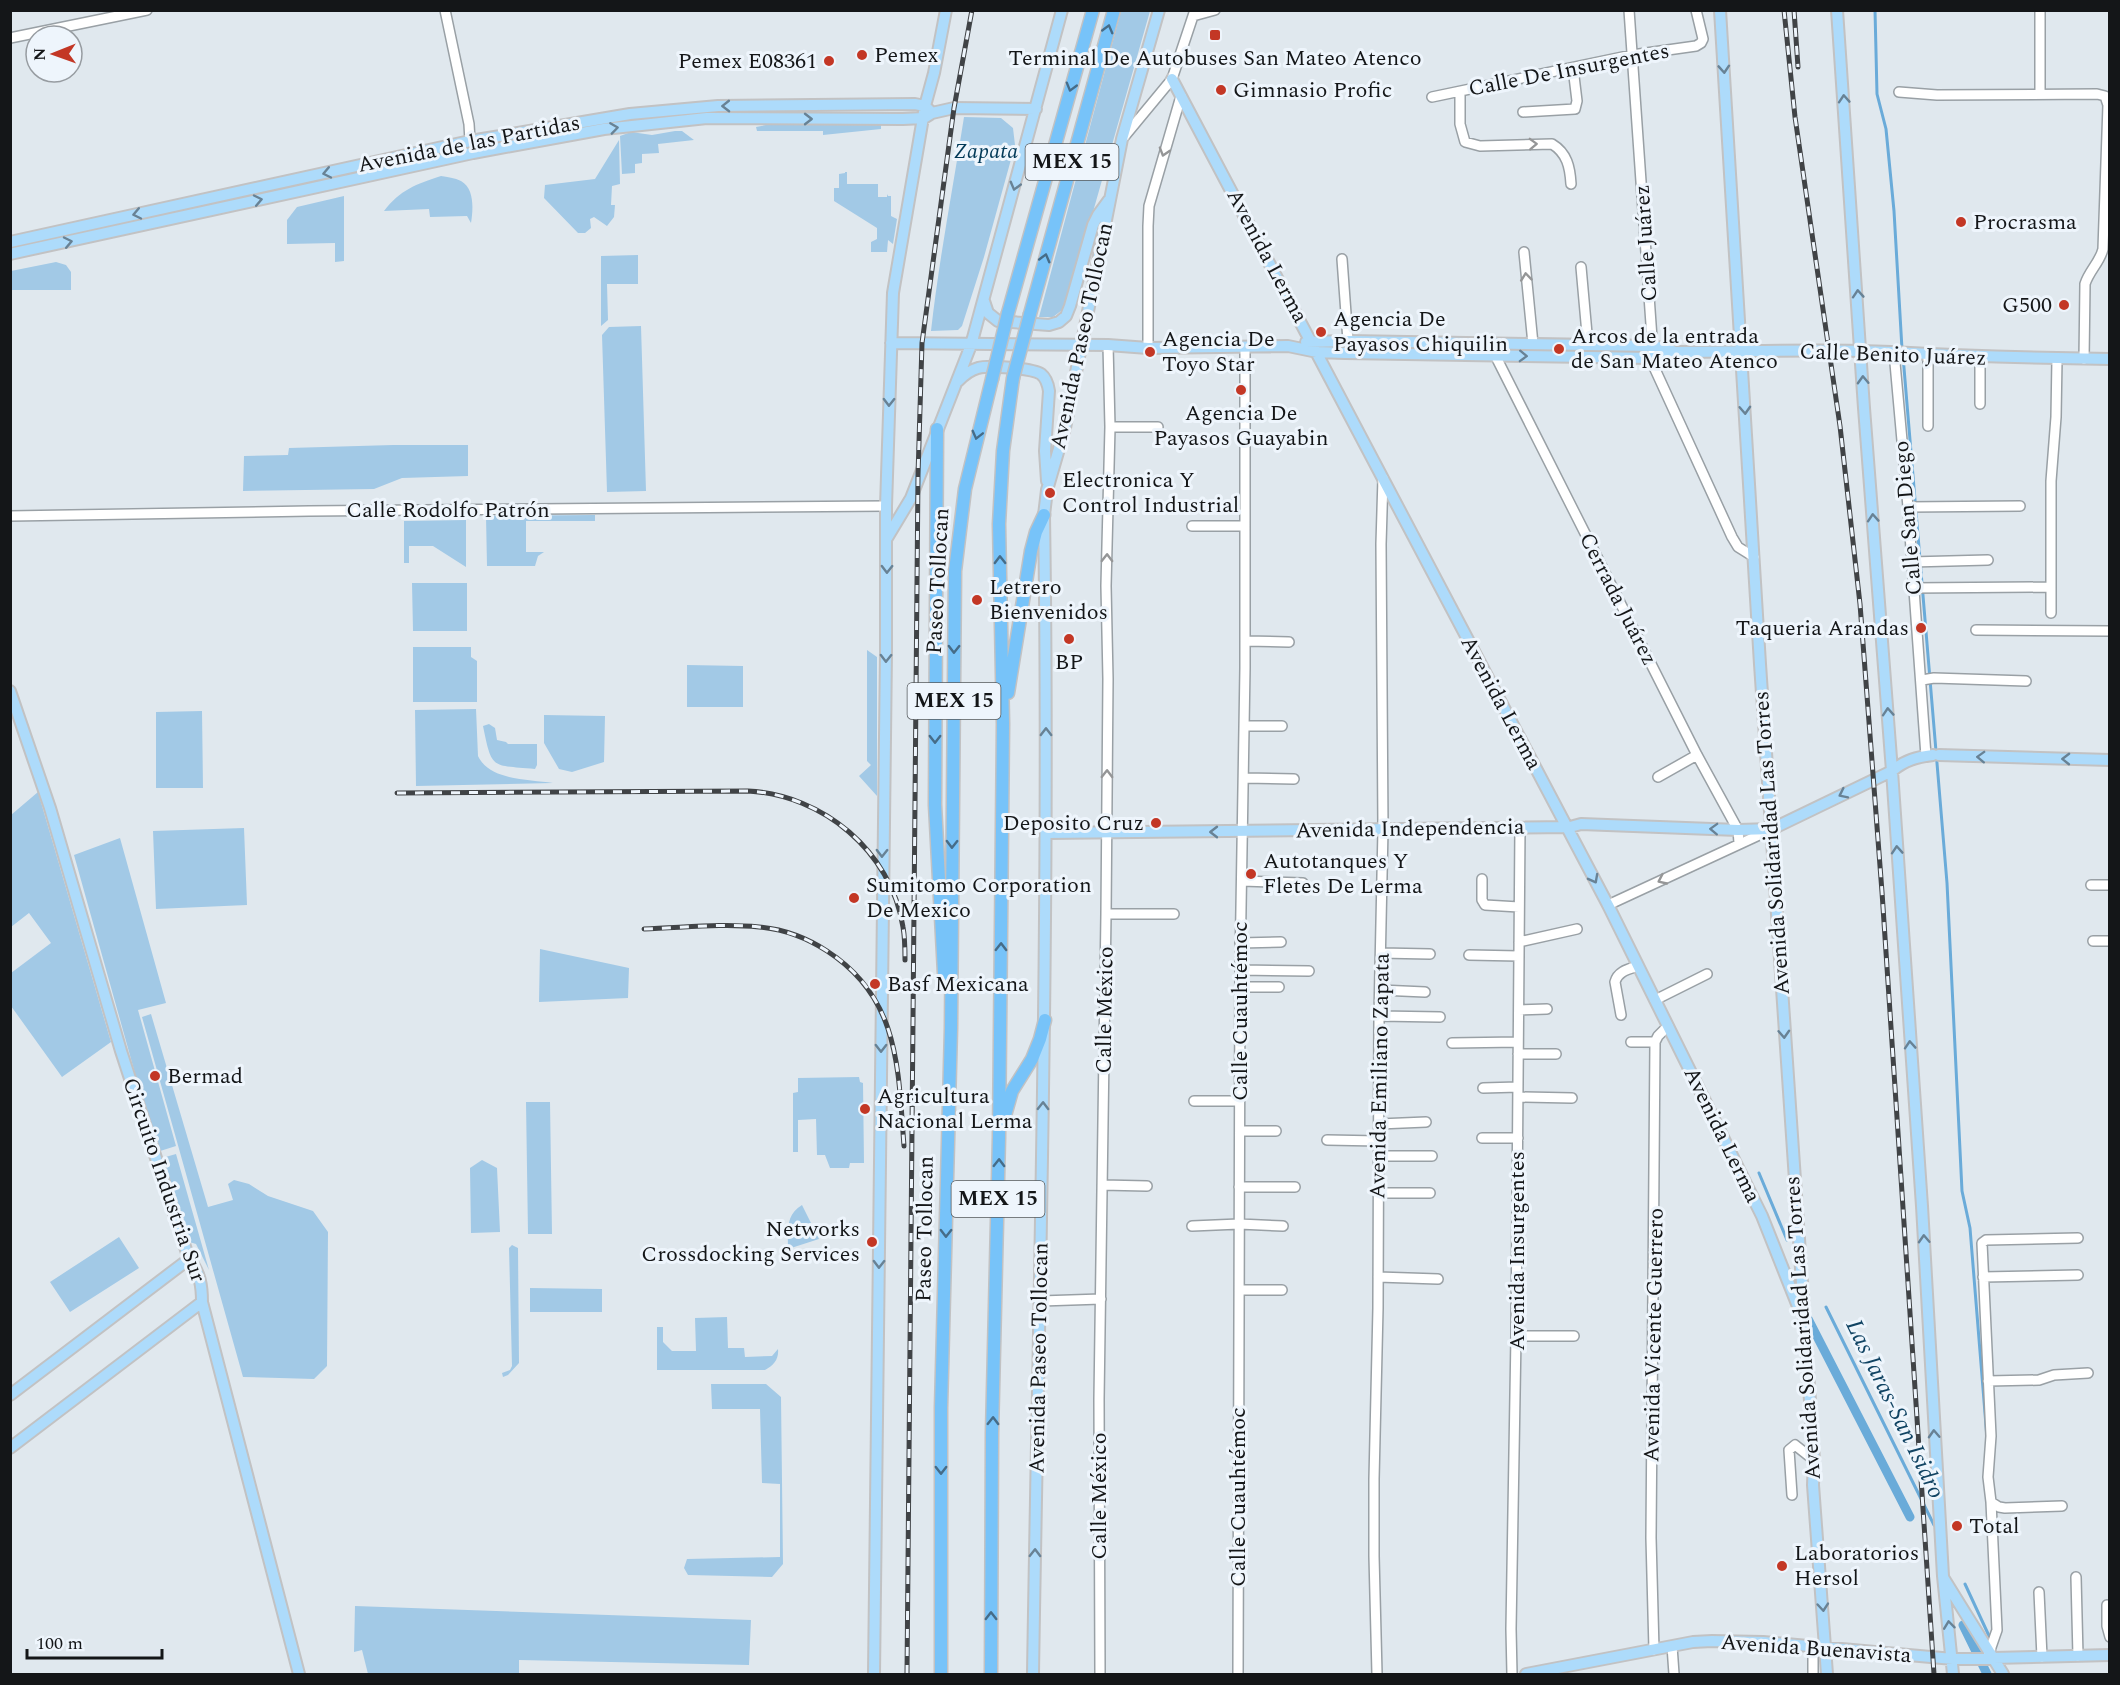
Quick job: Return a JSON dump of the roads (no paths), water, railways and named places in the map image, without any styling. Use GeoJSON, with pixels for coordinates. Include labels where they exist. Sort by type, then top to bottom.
{"type":"FeatureCollection","features":[{"type":"Feature","properties":{"kind":"highway","name":"Paseo Tollocan"},"geometry":{"type":"LineString","coordinates":[[941,1674],[941,1408],[951,1028],[955,571],[964,489],[1008,313],[1093,10]]}},
{"type":"Feature","properties":{"kind":"highway","name":"MEX 15"},"geometry":{"type":"LineString","coordinates":[[991,1674],[992,1433],[999,1137],[1003,724],[999,524],[1003,451],[1013,378],[1114,10]]}},
{"type":"Feature","properties":{"kind":"highway"},"geometry":{"type":"LineString","coordinates":[[937,429],[935,806],[944,976],[951,1028]]}},
{"type":"Feature","properties":{"kind":"highway"},"geometry":{"type":"LineString","coordinates":[[1003,724],[1031,551],[1044,515]]}},
{"type":"Feature","properties":{"kind":"highway"},"geometry":{"type":"LineString","coordinates":[[999,1137],[1012,1091],[1032,1059],[1045,1020]]}},
{"type":"Feature","properties":{"kind":"main road"},"geometry":{"type":"LineString","coordinates":[[874,1674],[886,506],[891,343],[894,283],[946,10]]}},
{"type":"Feature","properties":{"kind":"main road"},"geometry":{"type":"LineString","coordinates":[[887,538],[911,498],[971,345],[1062,10]]}},
{"type":"Feature","properties":{"kind":"main road","name":"Avenida Paseo Tollocan"},"geometry":{"type":"LineString","coordinates":[[1033,1674],[1047,832],[1044,515],[1047,490],[1065,428],[1122,139],[1159,10]]}},
{"type":"Feature","properties":{"kind":"main road","name":"Avenida Solidaridad Las Torres"},"geometry":{"type":"LineString","coordinates":[[1720,10],[1814,1460],[1813,1485],[1827,1674]]}},
{"type":"Feature","properties":{"kind":"main road"},"geometry":{"type":"LineString","coordinates":[[1837,10],[1922,1211],[1943,1576],[1953,1674]]}},
{"type":"Feature","properties":{"kind":"main road","name":"Avenida Lerma"},"geometry":{"type":"LineString","coordinates":[[1172,79],[1383,478],[1613,903],[1638,966],[1762,1216],[1803,1318]]}},
{"type":"Feature","properties":{"kind":"main road","name":"Avenida de las Partidas"},"geometry":{"type":"LineString","coordinates":[[10,242],[470,141],[630,114],[693,107],[756,105],[927,112]]}},
{"type":"Feature","properties":{"kind":"main road","name":"Avenida de las Partidas"},"geometry":{"type":"LineString","coordinates":[[10,254],[473,153],[604,129],[707,118],[927,112],[954,108],[1036,109]]}},
{"type":"Feature","properties":{"kind":"main road"},"geometry":{"type":"LineString","coordinates":[[984,300],[988,313],[998,321],[1049,325],[1062,319],[1070,306],[1093,225],[1111,197]]}},
{"type":"Feature","properties":{"kind":"main road","name":"Calle Benito Juárez"},"geometry":{"type":"LineString","coordinates":[[891,343],[1108,345],[1148,348],[1288,346],[1311,341],[1348,341],[1653,346],[1677,352],[1862,352],[2109,359]]}},
{"type":"Feature","properties":{"kind":"main road","name":"Calle Benito Juárez"},"geometry":{"type":"LineString","coordinates":[[1288,346],[1317,352],[1569,357],[1653,358],[1677,352]]}},
{"type":"Feature","properties":{"kind":"main road"},"geometry":{"type":"LineString","coordinates":[[957,382],[973,370],[990,366],[1035,372],[1043,376],[1049,391],[1045,451],[1047,490]]}},
{"type":"Feature","properties":{"kind":"main road","name":"Circuito Industria Sur"},"geometry":{"type":"LineString","coordinates":[[10,691],[50,808],[121,1051],[189,1259],[200,1278],[202,1302],[299,1674]]}},
{"type":"Feature","properties":{"kind":"main road","name":"Avenida Independencia"},"geometry":{"type":"LineString","coordinates":[[1047,832],[1572,826],[1772,829],[1892,771],[1909,759],[1933,756],[2109,760]]}},
{"type":"Feature","properties":{"kind":"main road"},"geometry":{"type":"LineString","coordinates":[[10,1395],[189,1259]]}},
{"type":"Feature","properties":{"kind":"main road"},"geometry":{"type":"LineString","coordinates":[[10,1448],[202,1302]]}},
{"type":"Feature","properties":{"kind":"main road"},"geometry":{"type":"LineString","coordinates":[[1943,1576],[1997,1674]]}},
{"type":"Feature","properties":{"kind":"main road","name":"Avenida Buenavista"},"geometry":{"type":"LineString","coordinates":[[1526,1674],[1672,1646],[1712,1641],[1813,1646],[1953,1659],[2109,1655]]}},
{"type":"Feature","properties":{"kind":"main road"},"geometry":{"type":"LineString","coordinates":[[1986,1657],[2002,1674]]}},
{"type":"Feature","properties":{"kind":"street"},"geometry":{"type":"LineString","coordinates":[[10,39],[147,10]]}},
{"type":"Feature","properties":{"kind":"street"},"geometry":{"type":"LineString","coordinates":[[445,10],[469,124],[470,141]]}},
{"type":"Feature","properties":{"kind":"street"},"geometry":{"type":"LineString","coordinates":[[1122,139],[1172,79],[1194,14],[1215,10]]}},
{"type":"Feature","properties":{"kind":"street","name":"Calle Juárez"},"geometry":{"type":"LineString","coordinates":[[1629,10],[1653,358],[1656,373],[1732,537],[1738,547],[1754,557]]}},
{"type":"Feature","properties":{"kind":"street","name":"Calle De Insurgentes"},"geometry":{"type":"LineString","coordinates":[[1432,97],[1632,55],[1696,46],[1703,39],[1696,10]]}},
{"type":"Feature","properties":{"kind":"street"},"geometry":{"type":"LineString","coordinates":[[2040,10],[2040,94]]}},
{"type":"Feature","properties":{"kind":"street"},"geometry":{"type":"LineString","coordinates":[[1523,112],[1575,109],[1577,101],[1573,68]]}},
{"type":"Feature","properties":{"kind":"street"},"geometry":{"type":"LineString","coordinates":[[1460,92],[1460,124],[1465,142],[1474,146],[1552,144],[1561,150],[1568,164],[1571,184]]}},
{"type":"Feature","properties":{"kind":"street"},"geometry":{"type":"LineString","coordinates":[[1899,92],[1937,95],[2107,94],[2103,249],[2085,284],[2084,359]]}},
{"type":"Feature","properties":{"kind":"street"},"geometry":{"type":"LineString","coordinates":[[1148,348],[1149,206],[1181,96]]}},
{"type":"Feature","properties":{"kind":"street"},"geometry":{"type":"LineString","coordinates":[[1524,252],[1533,345]]}},
{"type":"Feature","properties":{"kind":"street"},"geometry":{"type":"LineString","coordinates":[[1342,259],[1348,341]]}},
{"type":"Feature","properties":{"kind":"street"},"geometry":{"type":"LineString","coordinates":[[1581,267],[1588,345]]}},
{"type":"Feature","properties":{"kind":"street","name":"Calle México"},"geometry":{"type":"LineString","coordinates":[[1100,1674],[1099,1399],[1107,832],[1106,586],[1110,427],[1108,345]]}},
{"type":"Feature","properties":{"kind":"street"},"geometry":{"type":"LineString","coordinates":[[1569,345],[1569,357]]}},
{"type":"Feature","properties":{"kind":"street","name":"Calle Cuauhtémoc"},"geometry":{"type":"LineString","coordinates":[[1238,1674],[1239,1101],[1244,778],[1245,347]]}},
{"type":"Feature","properties":{"kind":"street","name":"Calle San Diego"},"geometry":{"type":"LineString","coordinates":[[1900,353],[1933,756]]}},
{"type":"Feature","properties":{"kind":"street","name":"Cerrada Juárez"},"geometry":{"type":"LineString","coordinates":[[1495,355],[1697,755],[1738,830],[1739,843]]}},
{"type":"Feature","properties":{"kind":"street"},"geometry":{"type":"LineString","coordinates":[[1928,355],[1928,426]]}},
{"type":"Feature","properties":{"kind":"street"},"geometry":{"type":"LineString","coordinates":[[1980,357],[1980,404]]}},
{"type":"Feature","properties":{"kind":"street"},"geometry":{"type":"LineString","coordinates":[[2051,613],[2050,482],[2056,417],[2057,358]]}},
{"type":"Feature","properties":{"kind":"street"},"geometry":{"type":"LineString","coordinates":[[1110,427],[1158,427]]}},
{"type":"Feature","properties":{"kind":"street","name":"Avenida Emiliano Zapata"},"geometry":{"type":"LineString","coordinates":[[1377,1674],[1374,1512],[1383,829],[1381,555],[1383,478]]}},
{"type":"Feature","properties":{"kind":"street","name":"Calle Rodolfo Patrón"},"geometry":{"type":"LineString","coordinates":[[10,516],[886,506]]}},
{"type":"Feature","properties":{"kind":"street"},"geometry":{"type":"LineString","coordinates":[[1911,507],[2020,506]]}},
{"type":"Feature","properties":{"kind":"street"},"geometry":{"type":"LineString","coordinates":[[1192,526],[1245,525]]}},
{"type":"Feature","properties":{"kind":"street"},"geometry":{"type":"LineString","coordinates":[[1916,562],[1988,560]]}},
{"type":"Feature","properties":{"kind":"street"},"geometry":{"type":"LineString","coordinates":[[1918,587],[2051,587]]}},
{"type":"Feature","properties":{"kind":"street"},"geometry":{"type":"LineString","coordinates":[[1976,630],[2109,631]]}},
{"type":"Feature","properties":{"kind":"street"},"geometry":{"type":"LineString","coordinates":[[1245,641],[1289,642]]}},
{"type":"Feature","properties":{"kind":"street"},"geometry":{"type":"LineString","coordinates":[[1927,679],[2026,681]]}},
{"type":"Feature","properties":{"kind":"street"},"geometry":{"type":"LineString","coordinates":[[1244,726],[1282,726]]}},
{"type":"Feature","properties":{"kind":"street"},"geometry":{"type":"LineString","coordinates":[[1658,777],[1697,755]]}},
{"type":"Feature","properties":{"kind":"street"},"geometry":{"type":"LineString","coordinates":[[1244,778],[1294,779]]}},
{"type":"Feature","properties":{"kind":"street","name":"Avenida Insurgentes"},"geometry":{"type":"LineString","coordinates":[[1512,1674],[1520,827]]}},
{"type":"Feature","properties":{"kind":"street","name":"Avenida Independencia"},"geometry":{"type":"LineString","coordinates":[[1613,903],[1772,829]]}},
{"type":"Feature","properties":{"kind":"street"},"geometry":{"type":"LineString","coordinates":[[1482,879],[1483,903],[1519,907]]}},
{"type":"Feature","properties":{"kind":"street"},"geometry":{"type":"LineString","coordinates":[[1242,881],[1303,883]]}},
{"type":"Feature","properties":{"kind":"street"},"geometry":{"type":"LineString","coordinates":[[2091,885],[2109,885]]}},
{"type":"Feature","properties":{"kind":"street"},"geometry":{"type":"LineString","coordinates":[[1106,914],[1174,914]]}},
{"type":"Feature","properties":{"kind":"street"},"geometry":{"type":"LineString","coordinates":[[1519,942],[1577,929]]}},
{"type":"Feature","properties":{"kind":"street"},"geometry":{"type":"LineString","coordinates":[[2093,941],[2109,941]]}},
{"type":"Feature","properties":{"kind":"street"},"geometry":{"type":"LineString","coordinates":[[1240,943],[1281,942]]}},
{"type":"Feature","properties":{"kind":"street"},"geometry":{"type":"LineString","coordinates":[[1380,953],[1430,954]]}},
{"type":"Feature","properties":{"kind":"street"},"geometry":{"type":"LineString","coordinates":[[1469,955],[1519,956]]}},
{"type":"Feature","properties":{"kind":"street"},"geometry":{"type":"LineString","coordinates":[[1621,1016],[1615,982],[1620,973],[1638,966]]}},
{"type":"Feature","properties":{"kind":"street"},"geometry":{"type":"LineString","coordinates":[[1240,970],[1309,971]]}},
{"type":"Feature","properties":{"kind":"street"},"geometry":{"type":"LineString","coordinates":[[1655,1000],[1707,974]]}},
{"type":"Feature","properties":{"kind":"street"},"geometry":{"type":"LineString","coordinates":[[1240,987],[1279,987]]}},
{"type":"Feature","properties":{"kind":"street"},"geometry":{"type":"LineString","coordinates":[[1380,990],[1425,992]]}},
{"type":"Feature","properties":{"kind":"street"},"geometry":{"type":"LineString","coordinates":[[1519,1010],[1547,1009]]}},
{"type":"Feature","properties":{"kind":"street"},"geometry":{"type":"LineString","coordinates":[[1379,1016],[1440,1017]]}},
{"type":"Feature","properties":{"kind":"street"},"geometry":{"type":"LineString","coordinates":[[1631,1042],[1655,1042],[1668,1026]]}},
{"type":"Feature","properties":{"kind":"street"},"geometry":{"type":"LineString","coordinates":[[1452,1043],[1518,1042]]}},
{"type":"Feature","properties":{"kind":"street","name":"Avenida Vicente Guerrero"},"geometry":{"type":"LineString","coordinates":[[1654,1650],[1651,1538],[1655,1042]]}},
{"type":"Feature","properties":{"kind":"street"},"geometry":{"type":"LineString","coordinates":[[1518,1054],[1556,1054]]}},
{"type":"Feature","properties":{"kind":"street"},"geometry":{"type":"LineString","coordinates":[[1483,1088],[1572,1098]]}},
{"type":"Feature","properties":{"kind":"street"},"geometry":{"type":"LineString","coordinates":[[1194,1101],[1239,1101]]}},
{"type":"Feature","properties":{"kind":"street"},"geometry":{"type":"LineString","coordinates":[[1379,1124],[1426,1122]]}},
{"type":"Feature","properties":{"kind":"street"},"geometry":{"type":"LineString","coordinates":[[1240,1131],[1276,1131]]}},
{"type":"Feature","properties":{"kind":"street"},"geometry":{"type":"LineString","coordinates":[[1482,1138],[1518,1138]]}},
{"type":"Feature","properties":{"kind":"street"},"geometry":{"type":"LineString","coordinates":[[1327,1140],[1378,1141]]}},
{"type":"Feature","properties":{"kind":"street"},"geometry":{"type":"LineString","coordinates":[[1378,1156],[1432,1156]]}},
{"type":"Feature","properties":{"kind":"street"},"geometry":{"type":"LineString","coordinates":[[1102,1185],[1147,1186]]}},
{"type":"Feature","properties":{"kind":"street"},"geometry":{"type":"LineString","coordinates":[[1239,1187],[1295,1187]]}},
{"type":"Feature","properties":{"kind":"street"},"geometry":{"type":"LineString","coordinates":[[1378,1193],[1430,1193]]}},
{"type":"Feature","properties":{"kind":"street"},"geometry":{"type":"LineString","coordinates":[[1192,1226],[1239,1224],[1283,1226]]}},
{"type":"Feature","properties":{"kind":"street"},"geometry":{"type":"LineString","coordinates":[[1986,1657],[1997,1630],[1988,1477],[1991,1436],[1982,1245],[1984,1240],[2078,1238]]}},
{"type":"Feature","properties":{"kind":"street"},"geometry":{"type":"LineString","coordinates":[[1983,1277],[2079,1275]]}},
{"type":"Feature","properties":{"kind":"street"},"geometry":{"type":"LineString","coordinates":[[1378,1277],[1438,1279]]}},
{"type":"Feature","properties":{"kind":"street"},"geometry":{"type":"LineString","coordinates":[[1239,1290],[1282,1290]]}},
{"type":"Feature","properties":{"kind":"street"},"geometry":{"type":"LineString","coordinates":[[1041,1301],[1101,1299]]}},
{"type":"Feature","properties":{"kind":"street"},"geometry":{"type":"LineString","coordinates":[[1516,1336],[1574,1336]]}},
{"type":"Feature","properties":{"kind":"street"},"geometry":{"type":"LineString","coordinates":[[1988,1381],[2038,1380],[2054,1375],[2088,1373]]}},
{"type":"Feature","properties":{"kind":"street"},"geometry":{"type":"LineString","coordinates":[[1792,1495],[1789,1450],[1795,1445],[1814,1460]]}},
{"type":"Feature","properties":{"kind":"street"},"geometry":{"type":"LineString","coordinates":[[1991,1502],[1999,1508],[2062,1506]]}},
{"type":"Feature","properties":{"kind":"street"},"geometry":{"type":"LineString","coordinates":[[2076,1576],[2078,1656]]}},
{"type":"Feature","properties":{"kind":"street"},"geometry":{"type":"LineString","coordinates":[[2039,1592],[2042,1657]]}},
{"type":"Feature","properties":{"kind":"street"},"geometry":{"type":"LineString","coordinates":[[2107,1605],[2109,1637]]}},
{"type":"Feature","properties":{"kind":"street"},"geometry":{"type":"LineString","coordinates":[[1672,1646],[1674,1674]]}},
{"type":"Feature","properties":{"kind":"street"},"geometry":{"type":"LineString","coordinates":[[1813,1646],[1813,1674]]}},
{"type":"Feature","properties":{"kind":"waterway"},"geometry":{"type":"LineString","coordinates":[[1875,10],[1877,94],[1886,129],[1894,211],[1902,349]]}},
{"type":"Feature","properties":{"kind":"waterway"},"geometry":{"type":"LineString","coordinates":[[1903,356],[1947,883],[1962,1191],[1970,1228],[1987,1438]]}},
{"type":"Feature","properties":{"kind":"waterway"},"geometry":{"type":"LineString","coordinates":[[1759,1173],[1787,1240]]}},
{"type":"Feature","properties":{"kind":"waterway","name":"Las Jaras-San Isidro"},"geometry":{"type":"LineString","coordinates":[[1826,1307],[1934,1525]]}},
{"type":"Feature","properties":{"kind":"waterway"},"geometry":{"type":"LineString","coordinates":[[1805,1313],[1910,1517]]}},
{"type":"Feature","properties":{"kind":"waterway"},"geometry":{"type":"LineString","coordinates":[[1965,1584],[1990,1638]]}},
{"type":"Feature","properties":{"kind":"waterway"},"geometry":{"type":"LineString","coordinates":[[1963,1625],[1987,1674]]}},
{"type":"Feature","properties":{"kind":"railway"},"geometry":{"type":"LineString","coordinates":[[907,1674],[918,475],[922,343],[954,108],[972,10]]}},
{"type":"Feature","properties":{"kind":"railway"},"geometry":{"type":"LineString","coordinates":[[1784,10],[1795,117],[1840,426],[1860,604],[1882,892],[1934,1674]]}},
{"type":"Feature","properties":{"kind":"railway"},"geometry":{"type":"LineString","coordinates":[[1794,10],[1798,67]]}},
{"type":"Feature","properties":{"kind":"railway"},"geometry":{"type":"LineString","coordinates":[[397,793],[748,791],[776,795],[802,803],[827,816],[849,832],[884,874],[896,900],[903,927],[905,960]]}},
{"type":"Feature","properties":{"kind":"railway"},"geometry":{"type":"LineString","coordinates":[[644,929],[730,925],[777,930],[819,946],[851,970],[869,990],[882,1013],[891,1037],[900,1090],[904,1146]]}},
{"type":"Feature","properties":{"kind":"place","name":"Terminal De Autobuses San Mateo Atenco"},"geometry":{"type":"Point","coordinates":[1215,35]}},
{"type":"Feature","properties":{"kind":"place","name":"Pemex"},"geometry":{"type":"Point","coordinates":[862,55]}},
{"type":"Feature","properties":{"kind":"place","name":"Pemex E08361"},"geometry":{"type":"Point","coordinates":[829,61]}},
{"type":"Feature","properties":{"kind":"place","name":"Gimnasio Profic"},"geometry":{"type":"Point","coordinates":[1221,90]}},
{"type":"Feature","properties":{"kind":"place","name":"Procrasma"},"geometry":{"type":"Point","coordinates":[1961,222]}},
{"type":"Feature","properties":{"kind":"place","name":"G500"},"geometry":{"type":"Point","coordinates":[2064,305]}},
{"type":"Feature","properties":{"kind":"place","name":"Agencia De Payasos Chiquilin"},"geometry":{"type":"Point","coordinates":[1321,332]}},
{"type":"Feature","properties":{"kind":"place","name":"Arcos de la entrada de San Mateo Atenco"},"geometry":{"type":"Point","coordinates":[1559,349]}},
{"type":"Feature","properties":{"kind":"place","name":"Agencia De Toyo Star"},"geometry":{"type":"Point","coordinates":[1150,352]}},
{"type":"Feature","properties":{"kind":"place","name":"Agencia De Payasos Guayabin"},"geometry":{"type":"Point","coordinates":[1241,390]}},
{"type":"Feature","properties":{"kind":"place","name":"Electronica Y Control Industrial"},"geometry":{"type":"Point","coordinates":[1050,493]}},
{"type":"Feature","properties":{"kind":"place","name":"Letrero Bienvenidos"},"geometry":{"type":"Point","coordinates":[977,600]}},
{"type":"Feature","properties":{"kind":"place","name":"Taqueria Arandas"},"geometry":{"type":"Point","coordinates":[1921,628]}},
{"type":"Feature","properties":{"kind":"place","name":"BP"},"geometry":{"type":"Point","coordinates":[1069,639]}},
{"type":"Feature","properties":{"kind":"place","name":"Deposito Cruz"},"geometry":{"type":"Point","coordinates":[1156,823]}},
{"type":"Feature","properties":{"kind":"place","name":"Autotanques Y Fletes De Lerma"},"geometry":{"type":"Point","coordinates":[1251,874]}},
{"type":"Feature","properties":{"kind":"place","name":"Sumitomo Corporation De Mexico"},"geometry":{"type":"Point","coordinates":[854,898]}},
{"type":"Feature","properties":{"kind":"place","name":"Basf Mexicana"},"geometry":{"type":"Point","coordinates":[875,984]}},
{"type":"Feature","properties":{"kind":"place","name":"Bermad"},"geometry":{"type":"Point","coordinates":[155,1076]}},
{"type":"Feature","properties":{"kind":"place","name":"Agricultura Nacional Lerma"},"geometry":{"type":"Point","coordinates":[865,1109]}},
{"type":"Feature","properties":{"kind":"place","name":"Networks Crossdocking Services"},"geometry":{"type":"Point","coordinates":[872,1242]}},
{"type":"Feature","properties":{"kind":"place","name":"Total"},"geometry":{"type":"Point","coordinates":[1957,1526]}},
{"type":"Feature","properties":{"kind":"place","name":"Laboratorios Hersol"},"geometry":{"type":"Point","coordinates":[1782,1566]}},
{"type":"Feature","properties":{"kind":"park label","name":"Zapata"},"geometry":{"type":"Point","coordinates":[986,151]}}]}
